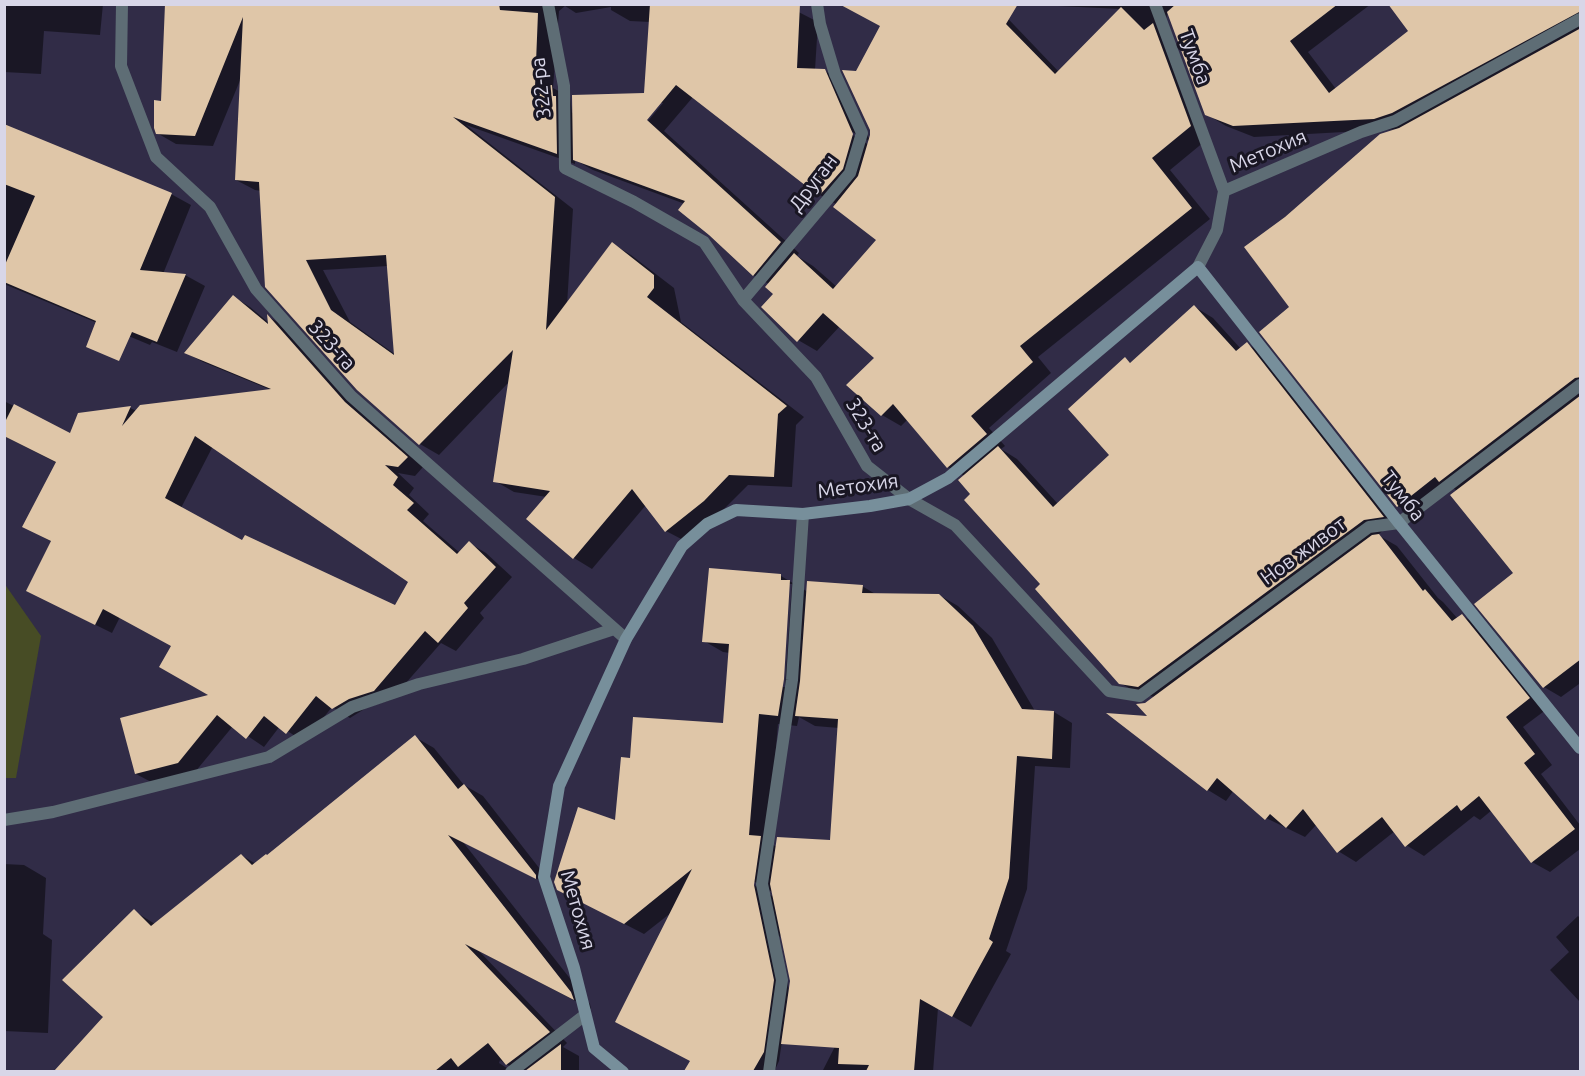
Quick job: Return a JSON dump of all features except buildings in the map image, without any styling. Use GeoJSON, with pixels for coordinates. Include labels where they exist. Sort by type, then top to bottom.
{"type":"FeatureCollection","features":[{"type":"Feature","properties":{"kind":"street","name":"323-та"},"geometry":{"type":"LineString","coordinates":[[122,4],[121,66],[156,157],[210,207],[256,289],[351,396],[626,639]]}},
{"type":"Feature","properties":{"kind":"street","name":"322-ра"},"geometry":{"type":"LineString","coordinates":[[548,4],[564,86],[565,168]]}},
{"type":"Feature","properties":{"kind":"street","name":"Друган"},"geometry":{"type":"LineString","coordinates":[[743,300],[850,173],[862,133],[835,74],[820,24],[818,4]]}},
{"type":"Feature","properties":{"kind":"street","name":"Тумба"},"geometry":{"type":"LineString","coordinates":[[1155,4],[1224,191]]}},
{"type":"Feature","properties":{"kind":"street","name":"Метохия"},"geometry":{"type":"LineString","coordinates":[[623,1071],[594,1048],[574,968],[544,877],[559,786],[626,639],[682,546],[707,524],[736,510],[802,514],[870,506],[909,499],[948,478],[1198,267],[1217,230],[1224,191],[1361,132],[1395,121],[1581,19]]}},
{"type":"Feature","properties":{"kind":"street","name":"323-та"},"geometry":{"type":"LineString","coordinates":[[565,168],[634,202],[704,243],[743,300],[816,377],[867,466],[909,499],[955,525],[1109,691],[1140,696]]}},
{"type":"Feature","properties":{"kind":"street","name":"Тумба"},"geometry":{"type":"LineString","coordinates":[[1198,267],[1399,523],[1581,748]]}},
{"type":"Feature","properties":{"kind":"street","name":"Нов живот"},"geometry":{"type":"LineString","coordinates":[[1140,696],[1369,527],[1399,523],[1581,385]]}},
{"type":"Feature","properties":{"kind":"street"},"geometry":{"type":"LineString","coordinates":[[769,1071],[782,980],[762,884],[792,680],[802,514]]}},
{"type":"Feature","properties":{"kind":"street"},"geometry":{"type":"LineString","coordinates":[[4,820],[53,812],[269,757],[352,707],[419,684],[523,659],[614,629]]}},
{"type":"Feature","properties":{"kind":"street"},"geometry":{"type":"LineString","coordinates":[[511,1071],[585,1016]]}},
{"type":"Feature","properties":{"kind":"green space"},"geometry":{"type":"Polygon","coordinates":[[[4,583],[41,636],[16,778],[5,778],[4,583]]]}}]}
